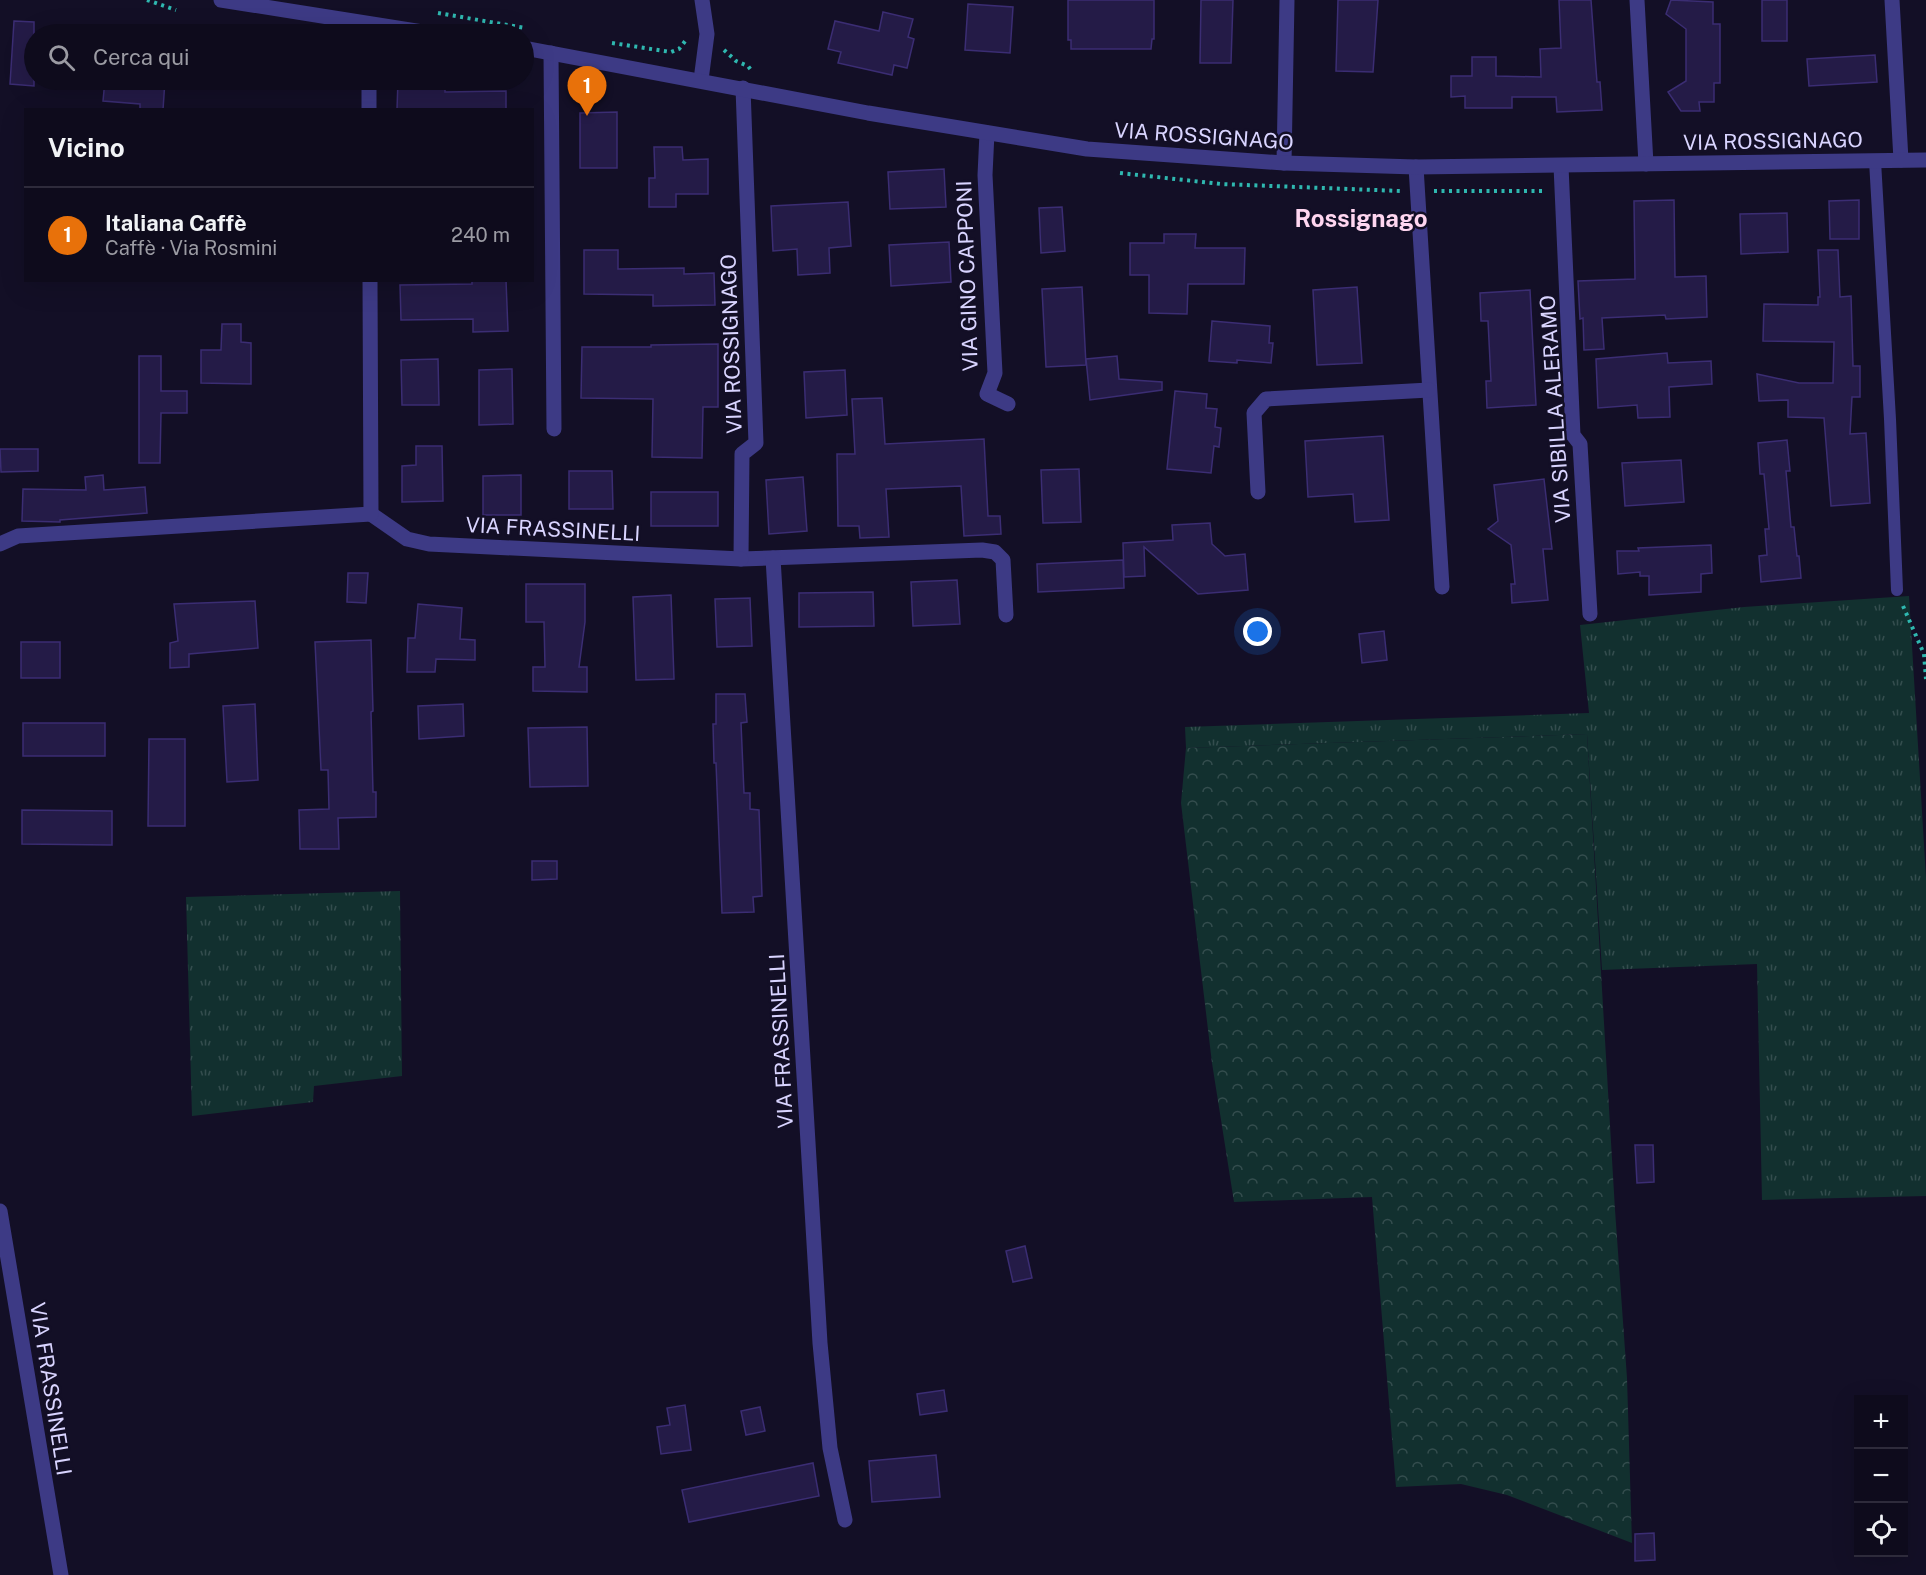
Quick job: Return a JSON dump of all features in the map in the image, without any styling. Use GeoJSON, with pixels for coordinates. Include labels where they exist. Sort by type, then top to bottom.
{"type":"FeatureCollection","features":[{"type":"Feature","properties":{"kind":"street"},"geometry":{"type":"LineString","coordinates":[[221,0],[272,4],[350,24]]}},
{"type":"Feature","properties":{"kind":"street"},"geometry":{"type":"LineString","coordinates":[[701,80],[707,34],[702,0]]}},
{"type":"Feature","properties":{"kind":"street"},"geometry":{"type":"LineString","coordinates":[[1284,163],[1287,0]]}},
{"type":"Feature","properties":{"kind":"street"},"geometry":{"type":"LineString","coordinates":[[1637,0],[1646,164]]}},
{"type":"Feature","properties":{"kind":"street"},"geometry":{"type":"LineString","coordinates":[[1892,0],[1901,160]]}},
{"type":"Feature","properties":{"kind":"street","name":"VIA ROSSIGNAGO"},"geometry":{"type":"LineString","coordinates":[[534,50],[987,133],[1087,149],[1284,163],[1416,167],[1926,160]]}},
{"type":"Feature","properties":{"kind":"street"},"geometry":{"type":"LineString","coordinates":[[551,53],[554,429]]}},
{"type":"Feature","properties":{"kind":"street","name":"VIA ROSSIGNAGO"},"geometry":{"type":"LineString","coordinates":[[741,559],[742,454],[756,443],[743,88]]}},
{"type":"Feature","properties":{"kind":"street"},"geometry":{"type":"LineString","coordinates":[[369,90],[369,108]]}},
{"type":"Feature","properties":{"kind":"street","name":"VIA GINO CAPPONI"},"geometry":{"type":"LineString","coordinates":[[987,133],[985,175],[995,373],[987,394],[1008,404]]}},
{"type":"Feature","properties":{"kind":"street","name":"VIA SIBILLA ALERAMO"},"geometry":{"type":"LineString","coordinates":[[1561,166],[1574,435],[1580,444],[1590,614]]}},
{"type":"Feature","properties":{"kind":"street"},"geometry":{"type":"LineString","coordinates":[[1416,167],[1442,587]]}},
{"type":"Feature","properties":{"kind":"street"},"geometry":{"type":"LineString","coordinates":[[0,544],[18,536],[371,514],[370,282]]}},
{"type":"Feature","properties":{"kind":"street"},"geometry":{"type":"LineString","coordinates":[[1258,492],[1254,413],[1266,399],[1429,390]]}},
{"type":"Feature","properties":{"kind":"street","name":"VIA FRASSINELLI"},"geometry":{"type":"LineString","coordinates":[[371,514],[407,539],[429,544],[741,559]]}},
{"type":"Feature","properties":{"kind":"street"},"geometry":{"type":"LineString","coordinates":[[741,559],[982,550],[995,552],[1003,561],[1006,615]]}},
{"type":"Feature","properties":{"kind":"street","name":"VIA FRASSINELLI"},"geometry":{"type":"LineString","coordinates":[[772,558],[820,1342],[830,1448],[845,1520]]}},
{"type":"Feature","properties":{"kind":"street","name":"VIA FRASSINELLI"},"geometry":{"type":"LineString","coordinates":[[0,1211],[60,1575]]}},
{"type":"Feature","properties":{"kind":"lane"},"geometry":{"type":"LineString","coordinates":[[1875,161],[1897,590]]}},
{"type":"Feature","properties":{"kind":"path"},"geometry":{"type":"LineString","coordinates":[[147,0],[176,10]]}},
{"type":"Feature","properties":{"kind":"path"},"geometry":{"type":"LineString","coordinates":[[726,51],[735,61],[748,66],[753,72]]}},
{"type":"Feature","properties":{"kind":"path"},"geometry":{"type":"LineString","coordinates":[[1897,590],[1924,654],[1926,679]]}},
{"type":"Feature","properties":{"kind":"green space"},"geometry":{"type":"Polygon","coordinates":[[[1909,596],[1926,878],[1926,1196],[1762,1200],[1757,964],[1602,970],[1587,734],[1186,748],[1185,727],[1589,713],[1580,625],[1744,607],[1909,596]]]}},
{"type":"Feature","properties":{"kind":"green space"},"geometry":{"type":"Polygon","coordinates":[[[1587,734],[1627,1378],[1632,1543],[1507,1495],[1461,1484],[1396,1487],[1372,1197],[1234,1202],[1212,1063],[1181,803],[1186,748],[1587,734]]]}},
{"type":"Feature","properties":{"kind":"green space"},"geometry":{"type":"Polygon","coordinates":[[[400,891],[402,1076],[314,1086],[313,1102],[192,1116],[186,897],[400,891]]]}},
{"type":"Feature","properties":{"kind":"building"},"geometry":{"type":"Polygon","coordinates":[[[1068,0],[1154,0],[1154,39],[1152,39],[1151,49],[1071,49],[1071,40],[1068,40],[1068,0]]]}},
{"type":"Feature","properties":{"kind":"building"},"geometry":{"type":"Polygon","coordinates":[[[1201,0],[1233,0],[1231,63],[1200,63],[1201,0]]]}},
{"type":"Feature","properties":{"kind":"building"},"geometry":{"type":"Polygon","coordinates":[[[1338,0],[1378,0],[1373,72],[1336,71],[1338,0]]]}},
{"type":"Feature","properties":{"kind":"building"},"geometry":{"type":"Polygon","coordinates":[[[1559,0],[1591,0],[1597,82],[1600,82],[1602,110],[1557,112],[1556,97],[1512,97],[1512,108],[1465,108],[1465,96],[1451,97],[1451,76],[1472,76],[1472,57],[1496,57],[1496,76],[1541,77],[1540,49],[1561,48],[1559,0]]]}},
{"type":"Feature","properties":{"kind":"building"},"geometry":{"type":"Polygon","coordinates":[[[1671,0],[1713,2],[1713,24],[1720,24],[1720,83],[1714,83],[1714,102],[1699,102],[1700,111],[1681,111],[1668,92],[1686,81],[1686,29],[1666,14],[1671,0]]]}},
{"type":"Feature","properties":{"kind":"building"},"geometry":{"type":"Polygon","coordinates":[[[1762,0],[1787,0],[1787,41],[1762,41],[1762,0]]]}},
{"type":"Feature","properties":{"kind":"building"},"geometry":{"type":"Polygon","coordinates":[[[968,4],[1013,7],[1010,53],[965,50],[968,4]]]}},
{"type":"Feature","properties":{"kind":"building"},"geometry":{"type":"Polygon","coordinates":[[[883,12],[913,19],[908,37],[914,39],[907,68],[894,65],[892,75],[838,63],[841,52],[828,49],[835,21],[879,31],[883,12]]]}},
{"type":"Feature","properties":{"kind":"building"},"geometry":{"type":"Polygon","coordinates":[[[14,21],[34,22],[34,24],[24,24],[24,85],[10,84],[14,21]]]}},
{"type":"Feature","properties":{"kind":"building"},"geometry":{"type":"Polygon","coordinates":[[[1875,55],[1877,82],[1809,86],[1807,59],[1875,55]]]}},
{"type":"Feature","properties":{"kind":"building"},"geometry":{"type":"Polygon","coordinates":[[[104,90],[164,90],[163,108],[140,108],[140,104],[103,101],[104,90]]]}},
{"type":"Feature","properties":{"kind":"building"},"geometry":{"type":"Polygon","coordinates":[[[398,90],[506,91],[506,108],[397,108],[398,90]]]}},
{"type":"Feature","properties":{"kind":"building"},"geometry":{"type":"Polygon","coordinates":[[[617,112],[617,168],[580,168],[580,113],[617,112]]]}},
{"type":"Feature","properties":{"kind":"building"},"geometry":{"type":"Polygon","coordinates":[[[654,147],[682,147],[683,160],[708,159],[708,194],[676,194],[676,207],[649,207],[649,178],[655,178],[654,147]]]}},
{"type":"Feature","properties":{"kind":"building"},"geometry":{"type":"Polygon","coordinates":[[[944,169],[946,207],[890,209],[888,172],[944,169]]]}},
{"type":"Feature","properties":{"kind":"building"},"geometry":{"type":"Polygon","coordinates":[[[1674,200],[1675,277],[1706,276],[1707,317],[1666,319],[1665,315],[1602,318],[1604,349],[1584,350],[1578,281],[1635,279],[1634,201],[1674,200]]]}},
{"type":"Feature","properties":{"kind":"building"},"geometry":{"type":"Polygon","coordinates":[[[1859,200],[1859,239],[1830,239],[1829,201],[1859,200]]]}},
{"type":"Feature","properties":{"kind":"building"},"geometry":{"type":"Polygon","coordinates":[[[848,202],[851,246],[829,248],[830,273],[798,275],[797,249],[773,251],[771,206],[848,202]]]}},
{"type":"Feature","properties":{"kind":"building"},"geometry":{"type":"Polygon","coordinates":[[[1062,207],[1065,251],[1041,253],[1039,208],[1062,207]]]}},
{"type":"Feature","properties":{"kind":"building"},"geometry":{"type":"Polygon","coordinates":[[[1787,213],[1788,252],[1741,254],[1740,214],[1787,213]]]}},
{"type":"Feature","properties":{"kind":"building"},"geometry":{"type":"Polygon","coordinates":[[[1164,234],[1196,234],[1195,248],[1245,248],[1244,284],[1188,284],[1187,314],[1149,313],[1149,275],[1130,275],[1130,243],[1164,243],[1164,234]]]}},
{"type":"Feature","properties":{"kind":"building"},"geometry":{"type":"Polygon","coordinates":[[[949,242],[951,282],[891,286],[889,245],[949,242]]]}},
{"type":"Feature","properties":{"kind":"building"},"geometry":{"type":"Polygon","coordinates":[[[584,250],[618,250],[618,269],[684,268],[684,274],[714,273],[715,305],[653,306],[653,295],[584,294],[584,250]]]}},
{"type":"Feature","properties":{"kind":"building"},"geometry":{"type":"Polygon","coordinates":[[[1818,250],[1838,250],[1840,297],[1851,296],[1853,366],[1860,366],[1860,397],[1852,397],[1850,434],[1866,433],[1870,503],[1831,506],[1824,418],[1788,417],[1788,400],[1759,401],[1757,374],[1799,383],[1833,383],[1834,342],[1763,341],[1764,304],[1818,305],[1818,297],[1820,297],[1818,250]]]}},
{"type":"Feature","properties":{"kind":"building"},"geometry":{"type":"Polygon","coordinates":[[[472,282],[506,282],[508,331],[473,332],[473,319],[401,320],[400,285],[472,284],[472,282]]]}},
{"type":"Feature","properties":{"kind":"building"},"geometry":{"type":"Polygon","coordinates":[[[1082,287],[1086,365],[1046,367],[1042,289],[1082,287]]]}},
{"type":"Feature","properties":{"kind":"building"},"geometry":{"type":"Polygon","coordinates":[[[1357,287],[1362,363],[1317,365],[1313,290],[1357,287]]]}},
{"type":"Feature","properties":{"kind":"building"},"geometry":{"type":"Polygon","coordinates":[[[1530,290],[1536,405],[1487,408],[1486,381],[1491,381],[1488,321],[1481,321],[1480,293],[1530,290]]]}},
{"type":"Feature","properties":{"kind":"building"},"geometry":{"type":"Polygon","coordinates":[[[1212,321],[1270,326],[1269,343],[1273,343],[1271,363],[1237,360],[1237,363],[1209,361],[1212,321]]]}},
{"type":"Feature","properties":{"kind":"building"},"geometry":{"type":"Polygon","coordinates":[[[222,324],[241,324],[241,342],[251,343],[251,384],[201,383],[201,350],[221,350],[222,324]]]}},
{"type":"Feature","properties":{"kind":"building"},"geometry":{"type":"Polygon","coordinates":[[[718,344],[718,407],[703,407],[702,458],[652,457],[653,399],[581,398],[582,347],[718,344]]]}},
{"type":"Feature","properties":{"kind":"building"},"geometry":{"type":"Polygon","coordinates":[[[1667,353],[1668,363],[1711,361],[1712,384],[1669,387],[1670,417],[1638,418],[1637,405],[1598,408],[1596,359],[1667,353]]]}},
{"type":"Feature","properties":{"kind":"building"},"geometry":{"type":"Polygon","coordinates":[[[139,356],[161,356],[161,391],[187,391],[187,413],[161,413],[160,463],[139,463],[139,356]]]}},
{"type":"Feature","properties":{"kind":"building"},"geometry":{"type":"Polygon","coordinates":[[[1117,356],[1119,379],[1162,382],[1162,390],[1090,400],[1086,359],[1117,356]]]}},
{"type":"Feature","properties":{"kind":"building"},"geometry":{"type":"Polygon","coordinates":[[[438,359],[439,405],[402,405],[401,360],[438,359]]]}},
{"type":"Feature","properties":{"kind":"building"},"geometry":{"type":"Polygon","coordinates":[[[512,369],[513,424],[479,425],[479,370],[512,369]]]}},
{"type":"Feature","properties":{"kind":"building"},"geometry":{"type":"Polygon","coordinates":[[[845,370],[847,415],[806,418],[804,372],[845,370]]]}},
{"type":"Feature","properties":{"kind":"building"},"geometry":{"type":"Polygon","coordinates":[[[1175,391],[1207,394],[1206,408],[1217,409],[1215,427],[1221,428],[1219,447],[1214,446],[1211,473],[1167,469],[1175,391]]]}},
{"type":"Feature","properties":{"kind":"building"},"geometry":{"type":"Polygon","coordinates":[[[882,398],[885,444],[984,439],[988,516],[1000,516],[1001,534],[964,536],[961,486],[886,489],[889,537],[860,538],[859,526],[838,526],[837,454],[855,454],[852,399],[882,398]]]}},
{"type":"Feature","properties":{"kind":"building"},"geometry":{"type":"Polygon","coordinates":[[[1383,436],[1389,520],[1355,522],[1353,494],[1308,497],[1305,441],[1383,436]]]}},
{"type":"Feature","properties":{"kind":"building"},"geometry":{"type":"Polygon","coordinates":[[[1787,440],[1790,471],[1786,471],[1791,527],[1794,527],[1801,578],[1761,582],[1759,556],[1767,555],[1765,529],[1769,529],[1764,474],[1760,474],[1758,443],[1787,440]]]}},
{"type":"Feature","properties":{"kind":"building"},"geometry":{"type":"Polygon","coordinates":[[[416,446],[442,446],[443,501],[402,502],[402,466],[416,465],[416,446]]]}},
{"type":"Feature","properties":{"kind":"building"},"geometry":{"type":"Polygon","coordinates":[[[0,449],[38,449],[38,471],[1,472],[0,449]]]}},
{"type":"Feature","properties":{"kind":"building"},"geometry":{"type":"Polygon","coordinates":[[[1681,460],[1684,502],[1625,506],[1622,463],[1681,460]]]}},
{"type":"Feature","properties":{"kind":"building"},"geometry":{"type":"Polygon","coordinates":[[[1079,469],[1081,522],[1043,523],[1041,470],[1079,469]]]}},
{"type":"Feature","properties":{"kind":"building"},"geometry":{"type":"Polygon","coordinates":[[[569,471],[612,471],[613,509],[569,509],[569,471]]]}},
{"type":"Feature","properties":{"kind":"building"},"geometry":{"type":"Polygon","coordinates":[[[103,475],[104,490],[145,487],[147,513],[60,520],[60,522],[22,521],[23,489],[86,490],[85,477],[103,475]]]}},
{"type":"Feature","properties":{"kind":"building"},"geometry":{"type":"Polygon","coordinates":[[[521,475],[521,515],[483,515],[483,476],[521,475]]]}},
{"type":"Feature","properties":{"kind":"building"},"geometry":{"type":"Polygon","coordinates":[[[803,477],[807,531],[769,534],[766,480],[803,477]]]}},
{"type":"Feature","properties":{"kind":"building"},"geometry":{"type":"Polygon","coordinates":[[[1544,479],[1552,549],[1543,549],[1548,600],[1512,603],[1511,584],[1515,584],[1511,545],[1488,529],[1498,521],[1494,485],[1544,479]]]}},
{"type":"Feature","properties":{"kind":"building"},"geometry":{"type":"Polygon","coordinates":[[[651,492],[718,492],[718,526],[651,526],[651,492]]]}},
{"type":"Feature","properties":{"kind":"building"},"geometry":{"type":"Polygon","coordinates":[[[1210,523],[1212,544],[1225,556],[1245,554],[1248,590],[1198,594],[1144,547],[1145,576],[1124,577],[1123,543],[1173,540],[1172,525],[1210,523]]]}},
{"type":"Feature","properties":{"kind":"building"},"geometry":{"type":"Polygon","coordinates":[[[1711,545],[1712,573],[1701,574],[1701,592],[1649,595],[1649,576],[1640,576],[1640,572],[1618,574],[1617,551],[1711,545]]]}},
{"type":"Feature","properties":{"kind":"building"},"geometry":{"type":"Polygon","coordinates":[[[1123,560],[1124,588],[1038,592],[1037,564],[1123,560]]]}},
{"type":"Feature","properties":{"kind":"building"},"geometry":{"type":"Polygon","coordinates":[[[348,573],[368,573],[366,603],[347,602],[348,573]]]}},
{"type":"Feature","properties":{"kind":"building"},"geometry":{"type":"Polygon","coordinates":[[[957,580],[960,624],[913,626],[911,582],[957,580]]]}},
{"type":"Feature","properties":{"kind":"building"},"geometry":{"type":"Polygon","coordinates":[[[526,584],[585,584],[585,622],[579,667],[587,667],[587,692],[533,691],[533,667],[545,667],[544,622],[526,622],[526,584]]]}},
{"type":"Feature","properties":{"kind":"building"},"geometry":{"type":"Polygon","coordinates":[[[873,592],[874,626],[799,627],[799,593],[873,592]]]}},
{"type":"Feature","properties":{"kind":"building"},"geometry":{"type":"Polygon","coordinates":[[[671,595],[674,679],[636,680],[633,597],[671,595]]]}},
{"type":"Feature","properties":{"kind":"building"},"geometry":{"type":"Polygon","coordinates":[[[750,598],[752,646],[717,647],[715,599],[750,598]]]}},
{"type":"Feature","properties":{"kind":"building"},"geometry":{"type":"Polygon","coordinates":[[[255,601],[258,648],[189,654],[189,667],[170,668],[170,643],[178,641],[174,604],[255,601]]]}},
{"type":"Feature","properties":{"kind":"building"},"geometry":{"type":"Polygon","coordinates":[[[418,604],[462,608],[460,639],[475,640],[475,660],[436,659],[435,672],[407,672],[408,638],[415,638],[418,604]]]}},
{"type":"Feature","properties":{"kind":"building"},"geometry":{"type":"Polygon","coordinates":[[[1384,631],[1387,660],[1362,663],[1359,634],[1384,631]]]}},
{"type":"Feature","properties":{"kind":"building"},"geometry":{"type":"Polygon","coordinates":[[[371,640],[373,792],[376,792],[376,817],[338,818],[339,849],[300,849],[299,810],[329,809],[328,770],[321,770],[315,642],[371,640]]]}},
{"type":"Feature","properties":{"kind":"building"},"geometry":{"type":"Polygon","coordinates":[[[21,642],[60,642],[60,678],[21,678],[21,642]]]}},
{"type":"Feature","properties":{"kind":"building"},"geometry":{"type":"Polygon","coordinates":[[[716,694],[745,694],[747,722],[741,723],[744,793],[750,793],[750,809],[759,810],[762,896],[753,897],[754,912],[722,913],[716,763],[714,763],[713,724],[716,724],[716,694]]]}},
{"type":"Feature","properties":{"kind":"building"},"geometry":{"type":"Polygon","coordinates":[[[255,704],[258,780],[227,782],[223,706],[255,704]]]}},
{"type":"Feature","properties":{"kind":"building"},"geometry":{"type":"Polygon","coordinates":[[[463,704],[464,736],[419,739],[418,706],[463,704]]]}},
{"type":"Feature","properties":{"kind":"building"},"geometry":{"type":"Polygon","coordinates":[[[23,723],[105,723],[105,756],[23,756],[23,723]]]}},
{"type":"Feature","properties":{"kind":"building"},"geometry":{"type":"Polygon","coordinates":[[[587,727],[588,786],[530,787],[528,728],[587,727]]]}},
{"type":"Feature","properties":{"kind":"building"},"geometry":{"type":"Polygon","coordinates":[[[149,739],[185,739],[185,826],[148,826],[149,739]]]}},
{"type":"Feature","properties":{"kind":"building"},"geometry":{"type":"Polygon","coordinates":[[[22,810],[112,811],[112,845],[22,844],[22,810]]]}},
{"type":"Feature","properties":{"kind":"building"},"geometry":{"type":"Polygon","coordinates":[[[532,861],[557,861],[557,879],[532,880],[532,861]]]}},
{"type":"Feature","properties":{"kind":"building"},"geometry":{"type":"Polygon","coordinates":[[[1635,1145],[1653,1145],[1654,1182],[1637,1183],[1635,1145]]]}},
{"type":"Feature","properties":{"kind":"building"},"geometry":{"type":"Polygon","coordinates":[[[1025,1246],[1032,1278],[1013,1282],[1006,1251],[1025,1246]]]}},
{"type":"Feature","properties":{"kind":"building"},"geometry":{"type":"Polygon","coordinates":[[[944,1390],[947,1411],[920,1415],[917,1394],[944,1390]]]}},
{"type":"Feature","properties":{"kind":"building"},"geometry":{"type":"Polygon","coordinates":[[[685,1405],[691,1450],[661,1454],[657,1427],[670,1425],[667,1408],[685,1405]]]}},
{"type":"Feature","properties":{"kind":"building"},"geometry":{"type":"Polygon","coordinates":[[[760,1407],[765,1431],[746,1435],[741,1411],[760,1407]]]}},
{"type":"Feature","properties":{"kind":"building"},"geometry":{"type":"Polygon","coordinates":[[[936,1455],[940,1497],[872,1502],[869,1461],[936,1455]]]}},
{"type":"Feature","properties":{"kind":"building"},"geometry":{"type":"Polygon","coordinates":[[[813,1463],[819,1496],[689,1522],[682,1490],[813,1463]]]}},
{"type":"Feature","properties":{"kind":"building"},"geometry":{"type":"Polygon","coordinates":[[[1654,1533],[1655,1560],[1635,1561],[1635,1534],[1654,1533]]]}},
{"type":"Feature","properties":{"kind":"place","name":"Italiana Caffè"},"geometry":{"type":"Point","coordinates":[587,116]}},
{"type":"Feature","properties":{"kind":"district","name":"Rossignago"},"geometry":{"type":"Point","coordinates":[1361,218]}}]}
